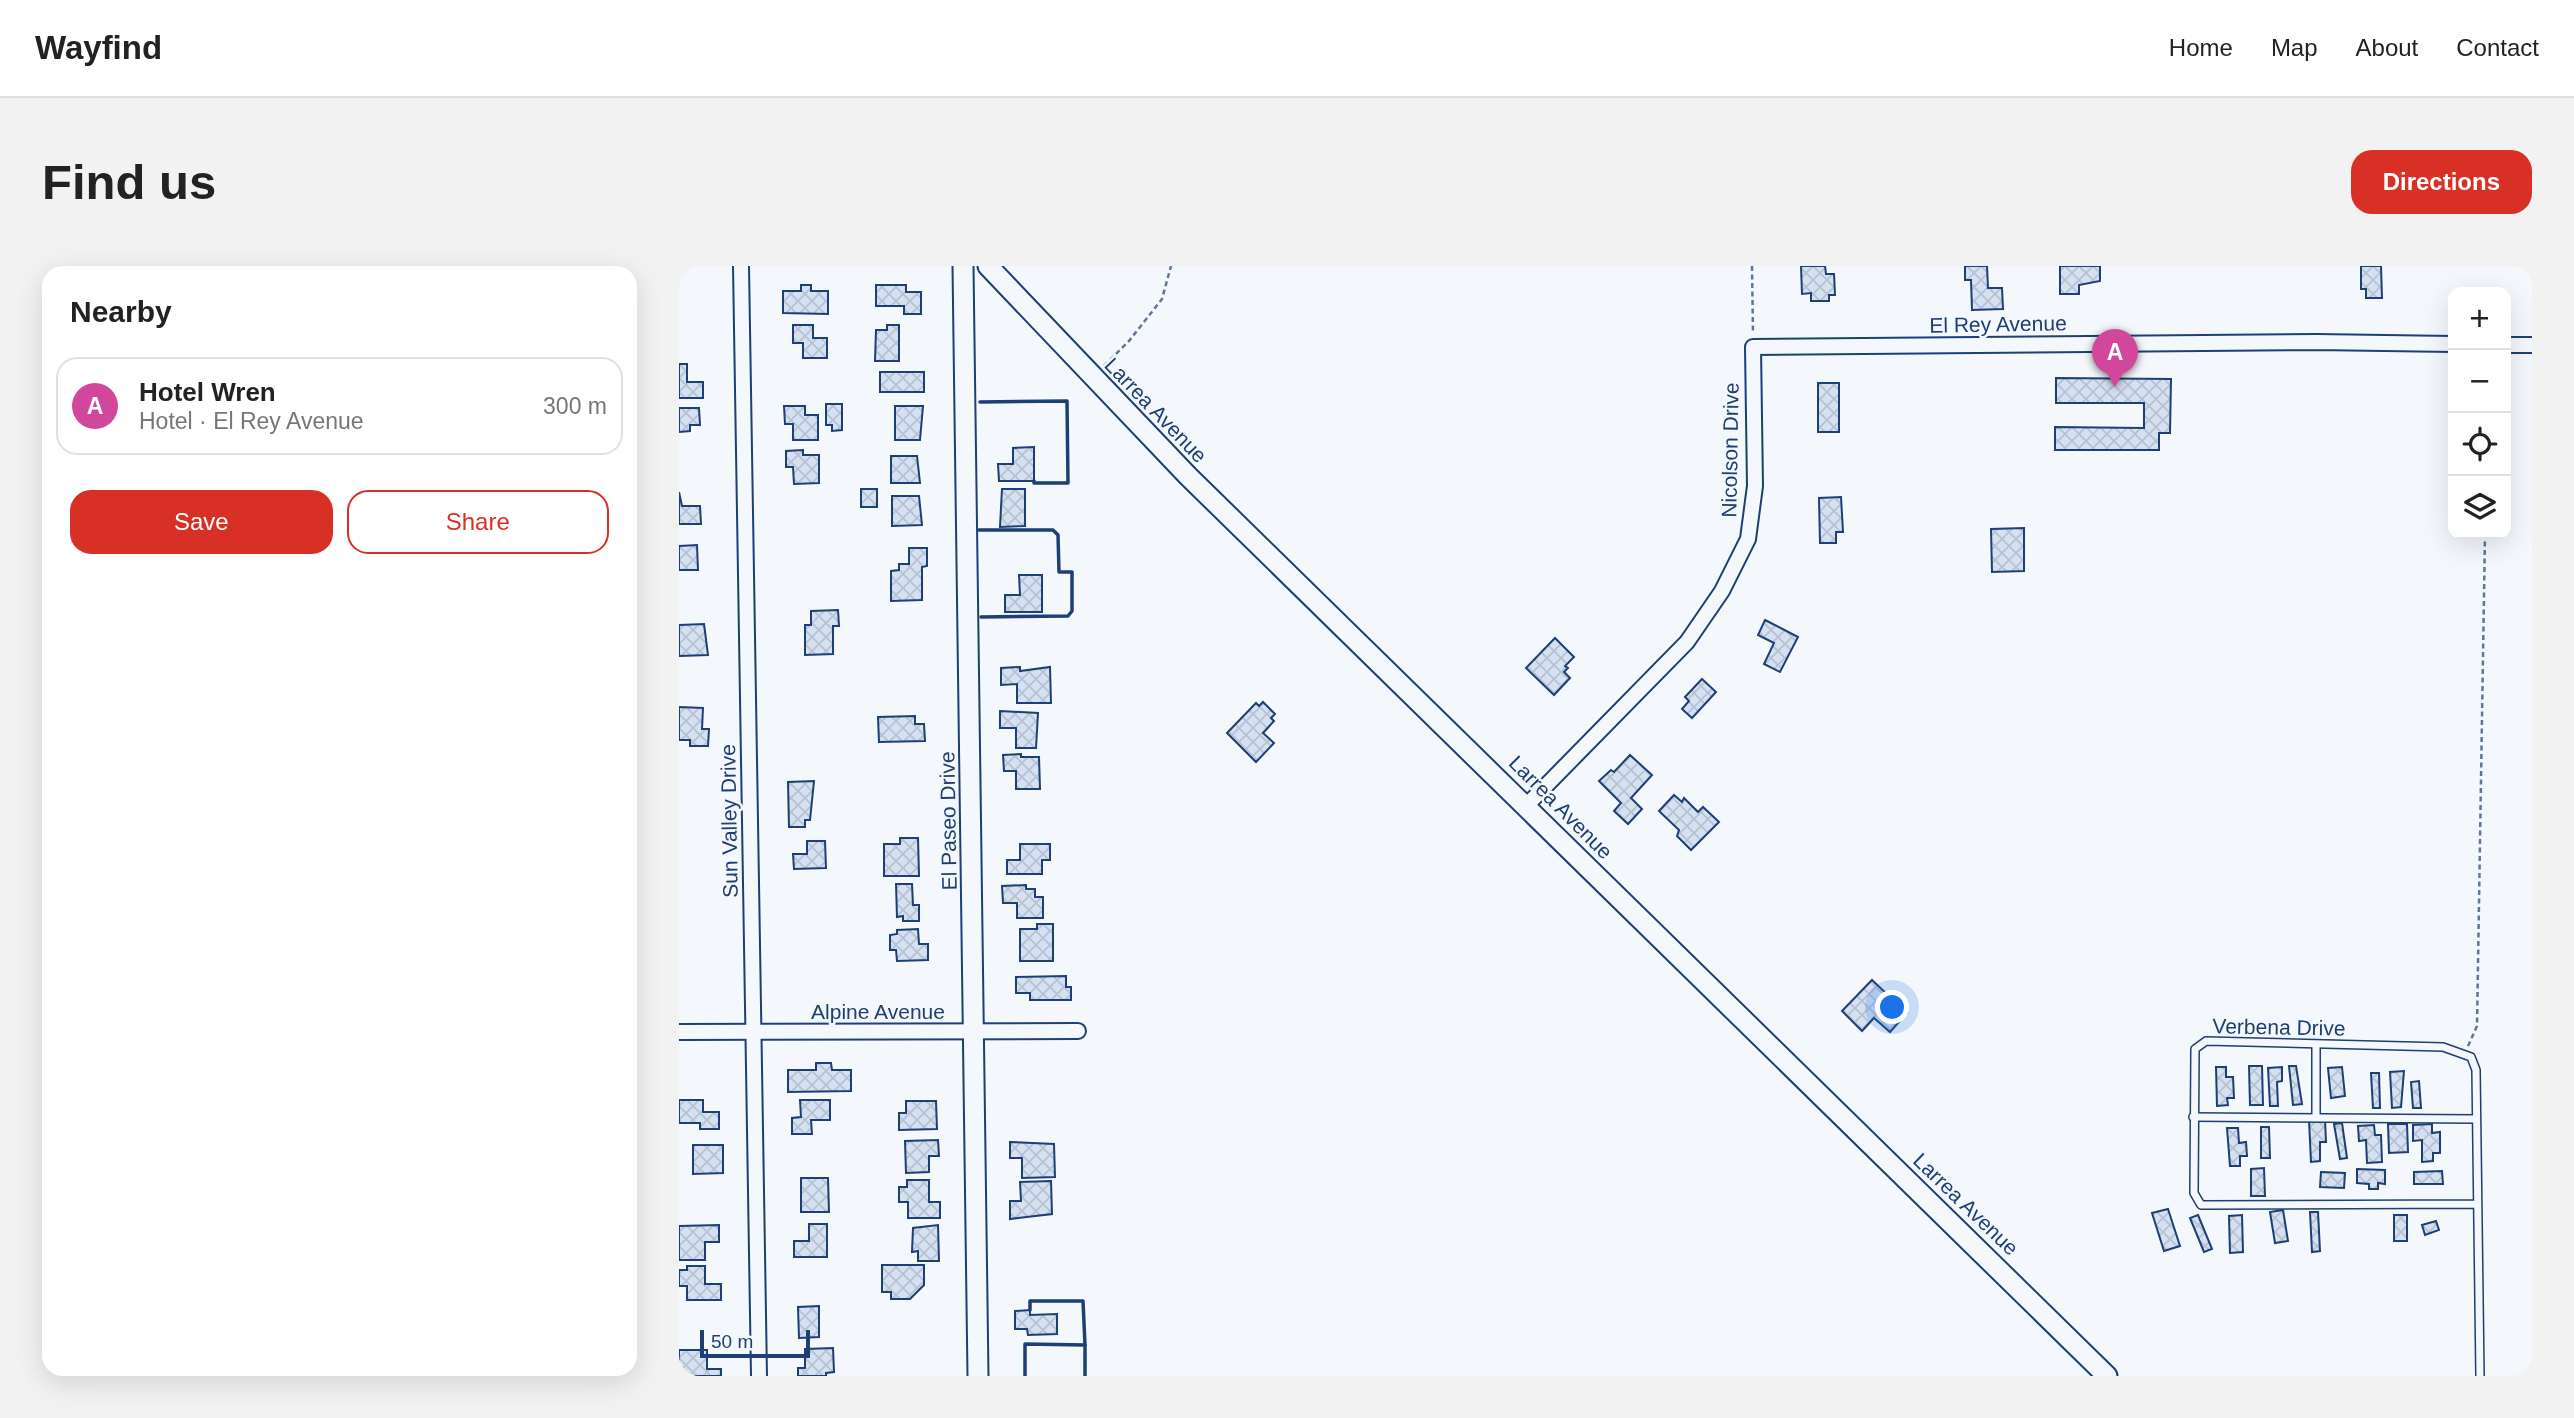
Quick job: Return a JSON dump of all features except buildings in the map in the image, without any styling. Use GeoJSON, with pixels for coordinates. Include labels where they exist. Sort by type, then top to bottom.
{"type":"FeatureCollection","features":[{"type":"Feature","properties":{"kind":"main road","name":"El Paseo Drive"},"geometry":{"type":"LineString","coordinates":[[963,266],[978,1376]]}},
{"type":"Feature","properties":{"kind":"main road","name":"Larrea Avenue"},"geometry":{"type":"LineString","coordinates":[[988,266],[1188,476],[1527,805],[2107,1376]]}},
{"type":"Feature","properties":{"kind":"street","name":"Sun Valley Drive"},"geometry":{"type":"LineString","coordinates":[[741,266],[759,1376]]}},
{"type":"Feature","properties":{"kind":"street","name":"El Rey Avenue"},"geometry":{"type":"LineString","coordinates":[[1753,348],[2316,342],[2448,344]]}},
{"type":"Feature","properties":{"kind":"street"},"geometry":{"type":"LineString","coordinates":[[2511,345],[2532,345]]}},
{"type":"Feature","properties":{"kind":"street","name":"Nicolson Drive"},"geometry":{"type":"LineString","coordinates":[[1527,805],[1687,642],[1722,591],[1748,539],[1755,486],[1753,348]]}},
{"type":"Feature","properties":{"kind":"street","name":"Alpine Avenue"},"geometry":{"type":"LineString","coordinates":[[679,1032],[1078,1031]]}},
{"type":"Feature","properties":{"kind":"lane","name":"Verbena Drive"},"geometry":{"type":"LineString","coordinates":[[2463,1052],[2443,1047],[2206,1041],[2199,1044],[2193,1056],[2194,1193],[2201,1205],[2477,1204]]}},
{"type":"Feature","properties":{"kind":"lane"},"geometry":{"type":"LineString","coordinates":[[2316,1045],[2316,1117]]}},
{"type":"Feature","properties":{"kind":"lane"},"geometry":{"type":"LineString","coordinates":[[2463,1052],[2471,1057],[2476,1070],[2480,1376]]}},
{"type":"Feature","properties":{"kind":"lane"},"geometry":{"type":"LineString","coordinates":[[2193,1116],[2476,1119]]}},
{"type":"Feature","properties":{"kind":"path"},"geometry":{"type":"LineString","coordinates":[[1093,378],[1129,341],[1162,299],[1171,266]]}},
{"type":"Feature","properties":{"kind":"path"},"geometry":{"type":"LineString","coordinates":[[1752,266],[1753,348]]}},
{"type":"Feature","properties":{"kind":"path"},"geometry":{"type":"LineString","coordinates":[[2463,1052],[2477,1026],[2485,539]]}},
{"type":"Feature","properties":{"kind":"wall"},"geometry":{"type":"LineString","coordinates":[[980,402],[1067,401],[1068,483],[1034,481]]}},
{"type":"Feature","properties":{"kind":"wall"},"geometry":{"type":"LineString","coordinates":[[979,530],[1053,530],[1058,535],[1059,572],[1072,572],[1072,611],[1068,616],[981,617]]}},
{"type":"Feature","properties":{"kind":"wall"},"geometry":{"type":"LineString","coordinates":[[1030,1310],[1030,1301],[1083,1301],[1085,1345]]}},
{"type":"Feature","properties":{"kind":"wall"},"geometry":{"type":"LineString","coordinates":[[1025,1376],[1025,1344],[1085,1345],[1085,1376]]}},
{"type":"Feature","properties":{"kind":"place","name":"Hotel Wren"},"geometry":{"type":"Point","coordinates":[2115,387]}}]}
